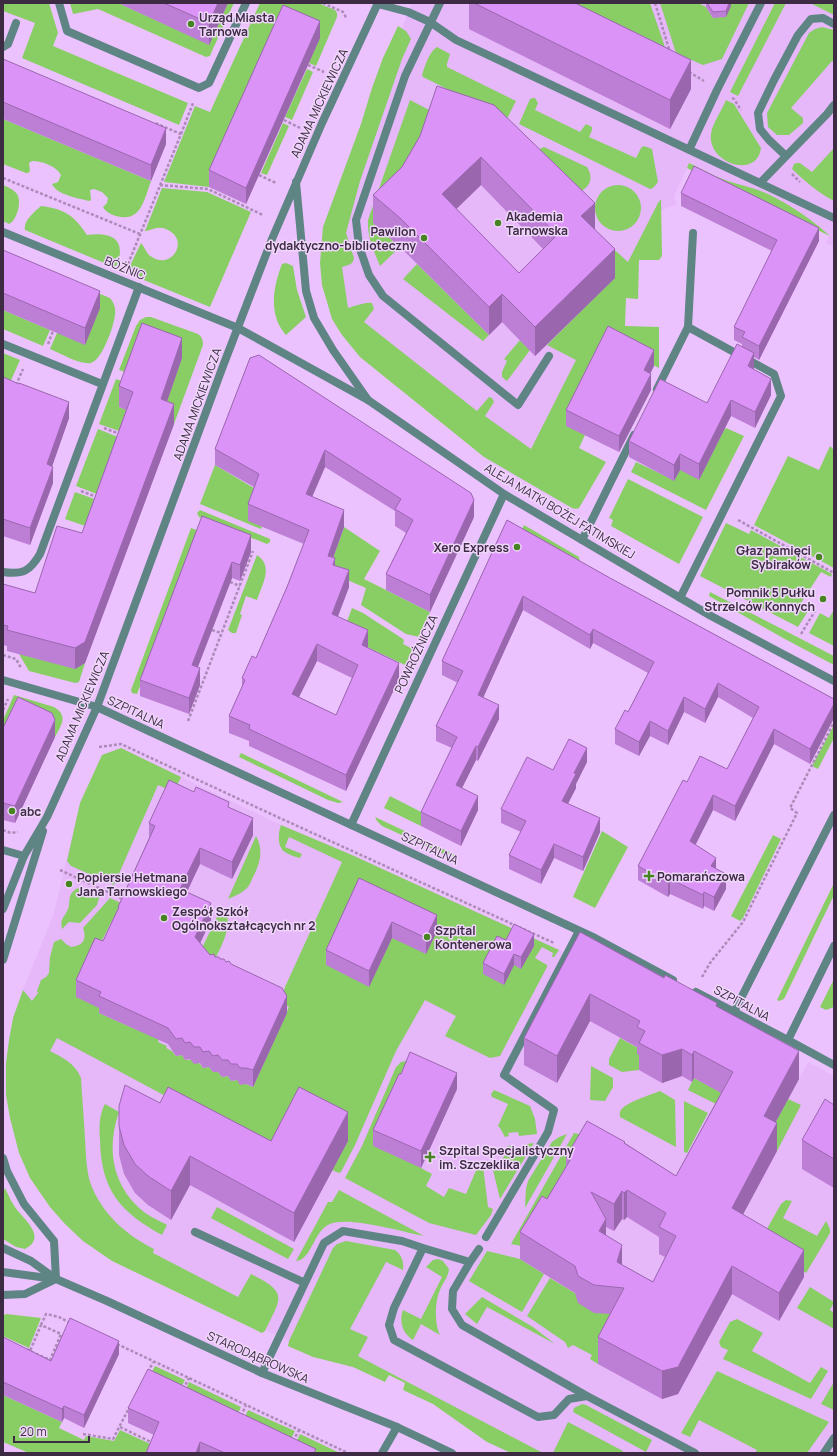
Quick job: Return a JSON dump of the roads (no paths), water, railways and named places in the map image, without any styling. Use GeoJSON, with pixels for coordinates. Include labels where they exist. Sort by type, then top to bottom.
{"type":"FeatureCollection","features":[{"type":"Feature","properties":{"kind":"street"},"geometry":{"type":"LineString","coordinates":[[59,3],[68,31],[199,88],[209,83],[246,3]]}},
{"type":"Feature","properties":{"kind":"street"},"geometry":{"type":"LineString","coordinates":[[376,3],[408,12],[430,22],[456,40],[834,218]]}},
{"type":"Feature","properties":{"kind":"street","name":"ADAMA MICKIEWICZA"},"geometry":{"type":"LineString","coordinates":[[3,909],[24,856],[47,817],[98,707],[238,328],[296,181],[376,3]]}},
{"type":"Feature","properties":{"kind":"street"},"geometry":{"type":"LineString","coordinates":[[440,3],[405,76],[356,220],[359,246],[369,275],[383,296],[518,404],[549,356]]}},
{"type":"Feature","properties":{"kind":"street"},"geometry":{"type":"LineString","coordinates":[[690,150],[717,90],[761,3]]}},
{"type":"Feature","properties":{"kind":"street"},"geometry":{"type":"LineString","coordinates":[[786,156],[760,129],[758,113],[798,36],[811,19],[823,18],[834,24]]}},
{"type":"Feature","properties":{"kind":"street"},"geometry":{"type":"LineString","coordinates":[[3,47],[8,44],[16,23]]}},
{"type":"Feature","properties":{"kind":"street"},"geometry":{"type":"LineString","coordinates":[[760,183],[834,105]]}},
{"type":"Feature","properties":{"kind":"street"},"geometry":{"type":"LineString","coordinates":[[296,181],[306,291],[314,318],[332,350],[368,400]]}},
{"type":"Feature","properties":{"kind":"street","name":"BÓŻNIC"},"geometry":{"type":"LineString","coordinates":[[3,232],[238,328]]}},
{"type":"Feature","properties":{"kind":"street"},"geometry":{"type":"LineString","coordinates":[[652,399],[688,327],[693,233]]}},
{"type":"Feature","properties":{"kind":"street"},"geometry":{"type":"LineString","coordinates":[[3,572],[13,574],[24,572],[33,566],[40,554],[139,287]]}},
{"type":"Feature","properties":{"kind":"street"},"geometry":{"type":"LineString","coordinates":[[680,598],[780,396],[774,374],[688,327]]}},
{"type":"Feature","properties":{"kind":"street","name":"ALEJA MATKI BOŻEJ FATIMSKIEJ"},"geometry":{"type":"LineString","coordinates":[[238,328],[368,400],[504,494],[711,616],[834,681]]}},
{"type":"Feature","properties":{"kind":"street"},"geometry":{"type":"LineString","coordinates":[[3,344],[102,384]]}},
{"type":"Feature","properties":{"kind":"street"},"geometry":{"type":"LineString","coordinates":[[582,540],[638,427]]}},
{"type":"Feature","properties":{"kind":"street","name":"POWROŹNICZA"},"geometry":{"type":"LineString","coordinates":[[351,825],[504,494]]}},
{"type":"Feature","properties":{"kind":"street","name":"SZPITALNA"},"geometry":{"type":"LineString","coordinates":[[3,680],[98,707],[579,931],[834,1065]]}},
{"type":"Feature","properties":{"kind":"street"},"geometry":{"type":"LineString","coordinates":[[734,1012],[834,815]]}},
{"type":"Feature","properties":{"kind":"street","name":"ADAMA MICKIEWICZA"},"geometry":{"type":"LineString","coordinates":[[3,960],[47,817]]}},
{"type":"Feature","properties":{"kind":"street"},"geometry":{"type":"LineString","coordinates":[[3,850],[24,856]]}},
{"type":"Feature","properties":{"kind":"street"},"geometry":{"type":"LineString","coordinates":[[486,1237],[548,1132],[554,1110],[504,1074],[579,931]]}},
{"type":"Feature","properties":{"kind":"street"},"geometry":{"type":"LineString","coordinates":[[788,1040],[834,946]]}},
{"type":"Feature","properties":{"kind":"street"},"geometry":{"type":"LineString","coordinates":[[3,1158],[7,1171],[24,1204],[54,1241],[56,1279],[25,1294],[3,1294]]}},
{"type":"Feature","properties":{"kind":"street"},"geometry":{"type":"LineString","coordinates":[[262,1373],[324,1244],[343,1231],[402,1241],[470,1262]]}},
{"type":"Feature","properties":{"kind":"street"},"geometry":{"type":"LineString","coordinates":[[195,1232],[304,1283]]}},
{"type":"Feature","properties":{"kind":"street","name":"STARODĄBROWSKA"},"geometry":{"type":"LineString","coordinates":[[3,1248],[31,1261],[56,1279],[262,1373],[397,1427],[452,1453]]}},
{"type":"Feature","properties":{"kind":"street"},"geometry":{"type":"LineString","coordinates":[[423,1248],[394,1308],[389,1325],[394,1340],[538,1417],[554,1415],[569,1399],[587,1396]]}},
{"type":"Feature","properties":{"kind":"street"},"geometry":{"type":"LineString","coordinates":[[479,1249],[453,1291],[452,1309],[462,1325],[587,1396],[695,1453]]}},
{"type":"Feature","properties":{"kind":"street","name":"STARODĄBROWSKA"},"geometry":{"type":"LineString","coordinates":[[3,1272],[56,1279]]}},
{"type":"Feature","properties":{"kind":"street"},"geometry":{"type":"LineString","coordinates":[[382,1453],[397,1427]]}},
{"type":"Feature","properties":{"kind":"street"},"geometry":{"type":"LineString","coordinates":[[824,1453],[834,1438]]}},
{"type":"Feature","properties":{"kind":"place","name":"Urząd Miasta Tarnowa"},"geometry":{"type":"Point","coordinates":[191,24]}},
{"type":"Feature","properties":{"kind":"place","name":"Akademia Tarnowska"},"geometry":{"type":"Point","coordinates":[498,223]}},
{"type":"Feature","properties":{"kind":"place","name":"Pawilon dydaktyczno-biblioteczny"},"geometry":{"type":"Point","coordinates":[424,238]}},
{"type":"Feature","properties":{"kind":"place","name":"Xero Express"},"geometry":{"type":"Point","coordinates":[517,547]}},
{"type":"Feature","properties":{"kind":"place","name":"Głaz pamięci Sybiraków"},"geometry":{"type":"Point","coordinates":[819,557]}},
{"type":"Feature","properties":{"kind":"place","name":"Pomnik 5 Pułku Strzelców Konnych"},"geometry":{"type":"Point","coordinates":[823,599]}},
{"type":"Feature","properties":{"kind":"place","name":"abc"},"geometry":{"type":"Point","coordinates":[12,811]}},
{"type":"Feature","properties":{"kind":"place","name":"Pomarańczowa"},"geometry":{"type":"Point","coordinates":[649,876]}},
{"type":"Feature","properties":{"kind":"place","name":"Popiersie Hetmana Jana Tarnowskiego"},"geometry":{"type":"Point","coordinates":[69,884]}},
{"type":"Feature","properties":{"kind":"place","name":"Zespół Szkół Ogólnokształcących nr 2"},"geometry":{"type":"Point","coordinates":[164,918]}},
{"type":"Feature","properties":{"kind":"place","name":"Szpital Kontenerowa"},"geometry":{"type":"Point","coordinates":[427,937]}},
{"type":"Feature","properties":{"kind":"place","name":"Szpital Specjalistyczny im. Szczeklika"},"geometry":{"type":"Point","coordinates":[430,1157]}}]}
